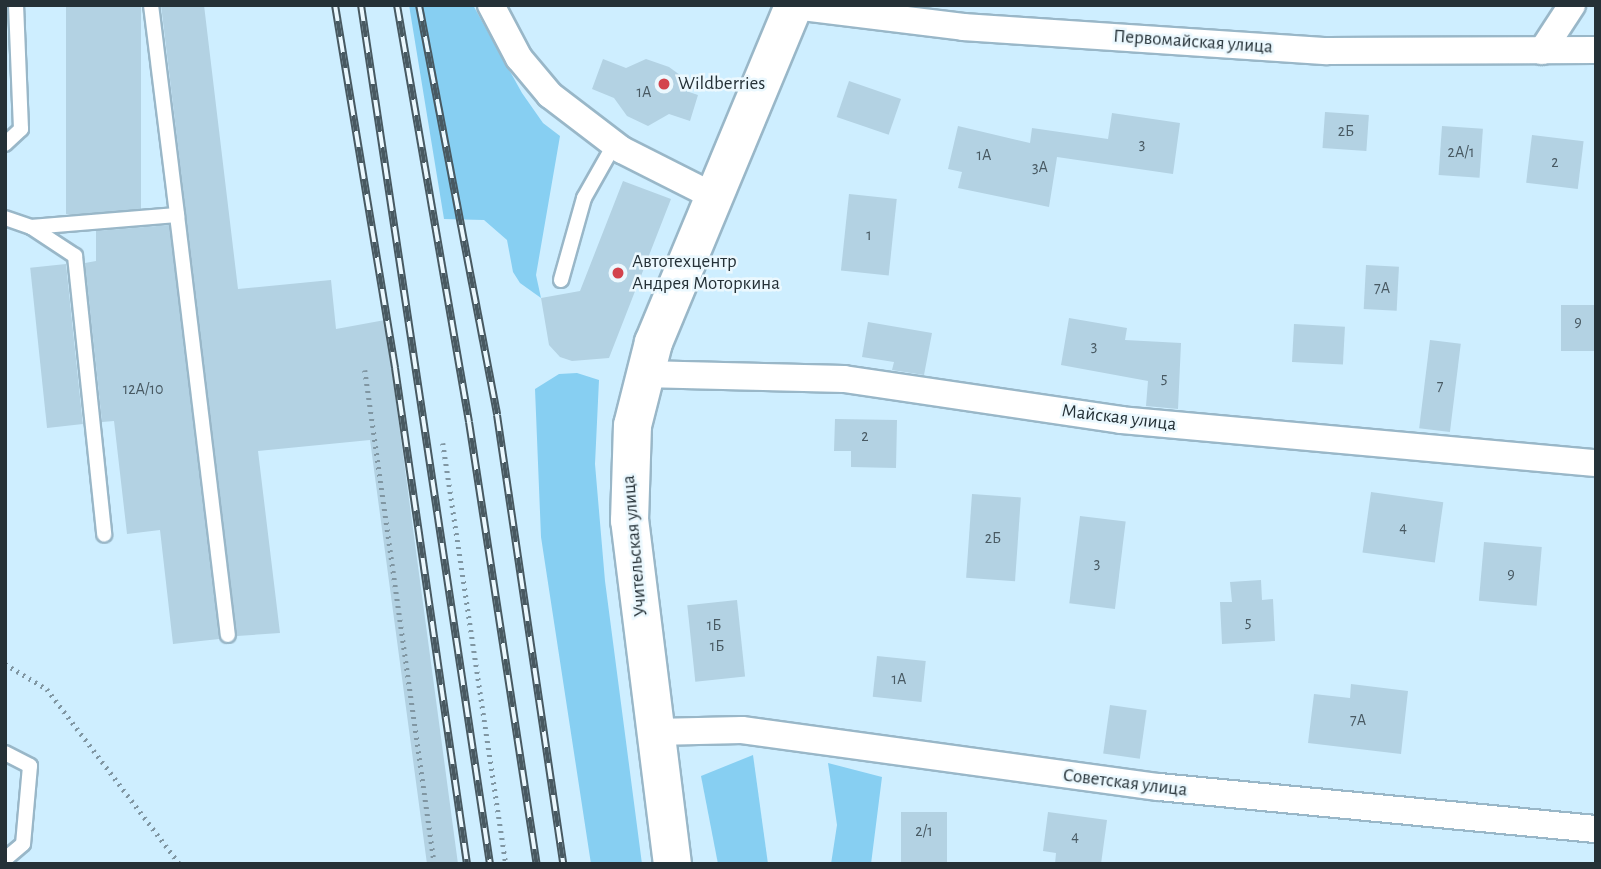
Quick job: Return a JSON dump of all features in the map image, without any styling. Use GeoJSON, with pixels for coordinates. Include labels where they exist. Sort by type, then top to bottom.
{"type":"FeatureCollection","features":[{"type":"Feature","properties":{"kind":"street"},"geometry":{"type":"LineString","coordinates":[[491,5],[533,78],[614,145],[713,197]]}},
{"type":"Feature","properties":{"kind":"street"},"geometry":{"type":"LineString","coordinates":[[1542,51],[1572,5]]}},
{"type":"Feature","properties":{"kind":"street","name":"Первомайская улица"},"geometry":{"type":"LineString","coordinates":[[793,6],[963,27],[1327,51],[1596,50]]}},
{"type":"Feature","properties":{"kind":"street","name":"Учительская улица"},"geometry":{"type":"LineString","coordinates":[[672,864],[629,520],[632,425],[643,374],[793,6]]}},
{"type":"Feature","properties":{"kind":"street","name":"Майская улица"},"geometry":{"type":"LineString","coordinates":[[643,374],[844,379],[1121,420],[1596,463]]}},
{"type":"Feature","properties":{"kind":"street","name":"Советская улица"},"geometry":{"type":"LineString","coordinates":[[655,732],[742,730],[1133,784],[1596,829]]}},
{"type":"Feature","properties":{"kind":"lane"},"geometry":{"type":"LineString","coordinates":[[5,144],[21,129],[16,5]]}},
{"type":"Feature","properties":{"kind":"lane"},"geometry":{"type":"LineString","coordinates":[[151,5],[228,635]]}},
{"type":"Feature","properties":{"kind":"lane"},"geometry":{"type":"LineString","coordinates":[[561,280],[584,198],[614,145]]}},
{"type":"Feature","properties":{"kind":"lane"},"geometry":{"type":"LineString","coordinates":[[31,227],[177,215]]}},
{"type":"Feature","properties":{"kind":"lane"},"geometry":{"type":"LineString","coordinates":[[5,218],[31,227],[75,256],[104,534]]}},
{"type":"Feature","properties":{"kind":"lane"},"geometry":{"type":"LineString","coordinates":[[5,752],[30,766],[19,864]]}},
{"type":"Feature","properties":{"kind":"lane"},"geometry":{"type":"LineString","coordinates":[[5,859],[23,844]]}},
{"type":"Feature","properties":{"kind":"path"},"geometry":{"type":"LineString","coordinates":[[365,370],[434,864]]}},
{"type":"Feature","properties":{"kind":"path"},"geometry":{"type":"LineString","coordinates":[[443,443],[506,864]]}},
{"type":"Feature","properties":{"kind":"path"},"geometry":{"type":"LineString","coordinates":[[5,664],[47,689],[180,864]]}},
{"type":"Feature","properties":{"kind":"shaded area"},"geometry":{"type":"Polygon","coordinates":[[[409,5],[473,5],[522,93],[543,123],[560,136],[536,275],[541,298],[520,283],[513,272],[507,240],[484,220],[444,219],[409,5]]]}},
{"type":"Feature","properties":{"kind":"shaded area"},"geometry":{"type":"Polygon","coordinates":[[[577,373],[599,380],[595,464],[605,581],[642,864],[591,864],[541,537],[535,389],[559,374],[577,373]]]}},
{"type":"Feature","properties":{"kind":"shaded area"},"geometry":{"type":"Polygon","coordinates":[[[753,755],[768,864],[718,864],[701,776],[753,755]]]}},
{"type":"Feature","properties":{"kind":"shaded area"},"geometry":{"type":"Polygon","coordinates":[[[828,763],[882,777],[871,864],[831,864],[837,825],[828,763]]]}},
{"type":"Feature","properties":{"kind":"building"},"geometry":{"type":"Polygon","coordinates":[[[66,5],[141,5],[141,214],[66,214],[66,5]]]}},
{"type":"Feature","properties":{"kind":"building"},"geometry":{"type":"Polygon","coordinates":[[[161,5],[204,5],[238,289],[331,280],[336,329],[385,320],[458,864],[427,864],[370,440],[258,451],[280,633],[237,636],[161,5]]]}},
{"type":"Feature","properties":{"kind":"building"},"geometry":{"type":"Polygon","coordinates":[[[603,59],[626,68],[646,59],[669,67],[680,75],[680,89],[698,95],[690,121],[669,114],[648,126],[627,116],[614,98],[592,89],[603,59]]]}},
{"type":"Feature","properties":{"kind":"building"},"geometry":{"type":"Polygon","coordinates":[[[849,81],[901,99],[889,135],[837,117],[849,81]]]}},
{"type":"Feature","properties":{"kind":"building"},"geometry":{"type":"Polygon","coordinates":[[[1325,112],[1369,115],[1366,151],[1322,148],[1325,112]]]}},
{"type":"Feature","properties":{"kind":"building"},"geometry":{"type":"Polygon","coordinates":[[[1112,113],[1180,123],[1173,174],[1057,157],[1049,207],[958,188],[962,172],[948,169],[958,126],[1030,143],[1032,128],[1108,139],[1112,113]]]}},
{"type":"Feature","properties":{"kind":"building"},"geometry":{"type":"Polygon","coordinates":[[[1442,126],[1483,129],[1479,178],[1439,175],[1442,126]]]}},
{"type":"Feature","properties":{"kind":"building"},"geometry":{"type":"Polygon","coordinates":[[[1532,135],[1584,141],[1578,189],[1526,183],[1532,135]]]}},
{"type":"Feature","properties":{"kind":"building"},"geometry":{"type":"Polygon","coordinates":[[[623,181],[671,199],[609,358],[572,361],[560,357],[549,345],[541,298],[580,291],[623,181]]]}},
{"type":"Feature","properties":{"kind":"building"},"geometry":{"type":"Polygon","coordinates":[[[849,194],[897,199],[889,276],[841,271],[849,194]]]}},
{"type":"Feature","properties":{"kind":"building"},"geometry":{"type":"Polygon","coordinates":[[[169,225],[219,639],[173,644],[160,530],[127,534],[114,421],[102,422],[85,263],[96,261],[96,231],[169,225]]]}},
{"type":"Feature","properties":{"kind":"building"},"geometry":{"type":"Polygon","coordinates":[[[66,264],[83,424],[47,428],[30,268],[66,264]]]}},
{"type":"Feature","properties":{"kind":"building"},"geometry":{"type":"Polygon","coordinates":[[[1366,265],[1399,267],[1397,311],[1364,309],[1366,265]]]}},
{"type":"Feature","properties":{"kind":"building"},"geometry":{"type":"Polygon","coordinates":[[[1561,305],[1596,305],[1596,351],[1561,351],[1561,305]]]}},
{"type":"Feature","properties":{"kind":"building"},"geometry":{"type":"Polygon","coordinates":[[[1069,318],[1127,328],[1125,340],[1181,343],[1178,409],[1146,406],[1148,381],[1061,365],[1069,318]]]}},
{"type":"Feature","properties":{"kind":"building"},"geometry":{"type":"Polygon","coordinates":[[[868,322],[932,333],[924,375],[892,370],[894,362],[862,357],[868,322]]]}},
{"type":"Feature","properties":{"kind":"building"},"geometry":{"type":"Polygon","coordinates":[[[1294,324],[1345,327],[1343,365],[1292,362],[1294,324]]]}},
{"type":"Feature","properties":{"kind":"building"},"geometry":{"type":"Polygon","coordinates":[[[1430,340],[1461,344],[1450,432],[1419,428],[1430,340]]]}},
{"type":"Feature","properties":{"kind":"building"},"geometry":{"type":"Polygon","coordinates":[[[835,419],[897,420],[896,468],[851,467],[851,451],[834,451],[835,419]]]}},
{"type":"Feature","properties":{"kind":"building"},"geometry":{"type":"Polygon","coordinates":[[[1371,492],[1443,502],[1435,563],[1363,552],[1371,492]]]}},
{"type":"Feature","properties":{"kind":"building"},"geometry":{"type":"Polygon","coordinates":[[[972,494],[1021,497],[1015,581],[966,578],[972,494]]]}},
{"type":"Feature","properties":{"kind":"building"},"geometry":{"type":"Polygon","coordinates":[[[1080,516],[1126,522],[1115,609],[1069,603],[1080,516]]]}},
{"type":"Feature","properties":{"kind":"building"},"geometry":{"type":"Polygon","coordinates":[[[1484,542],[1542,547],[1537,606],[1479,601],[1484,542]]]}},
{"type":"Feature","properties":{"kind":"building"},"geometry":{"type":"Polygon","coordinates":[[[1261,580],[1262,600],[1273,599],[1275,641],[1222,644],[1220,602],[1232,602],[1230,582],[1261,580]]]}},
{"type":"Feature","properties":{"kind":"building"},"geometry":{"type":"Polygon","coordinates":[[[737,600],[745,677],[695,682],[687,605],[737,600]]]}},
{"type":"Feature","properties":{"kind":"building"},"geometry":{"type":"Polygon","coordinates":[[[877,656],[926,661],[921,702],[873,697],[877,656]]]}},
{"type":"Feature","properties":{"kind":"building"},"geometry":{"type":"Polygon","coordinates":[[[1351,684],[1408,691],[1401,754],[1308,743],[1314,694],[1350,698],[1351,684]]]}},
{"type":"Feature","properties":{"kind":"building"},"geometry":{"type":"Polygon","coordinates":[[[1110,705],[1147,710],[1140,759],[1103,754],[1110,705]]]}},
{"type":"Feature","properties":{"kind":"building"},"geometry":{"type":"Polygon","coordinates":[[[901,812],[947,812],[947,864],[901,864],[901,812]]]}},
{"type":"Feature","properties":{"kind":"building"},"geometry":{"type":"Polygon","coordinates":[[[1048,812],[1107,820],[1101,864],[1055,864],[1056,853],[1043,851],[1048,812]]]}},
{"type":"Feature","properties":{"kind":"railway"},"geometry":{"type":"LineString","coordinates":[[335,5],[395,368],[467,864]]}},
{"type":"Feature","properties":{"kind":"railway"},"geometry":{"type":"LineString","coordinates":[[361,5],[490,864]]}},
{"type":"Feature","properties":{"kind":"railway"},"geometry":{"type":"LineString","coordinates":[[397,5],[469,422],[537,864]]}},
{"type":"Feature","properties":{"kind":"railway"},"geometry":{"type":"LineString","coordinates":[[419,5],[497,415],[563,864]]}},
{"type":"Feature","properties":{"kind":"place","name":"Wildberries"},"geometry":{"type":"Point","coordinates":[664,84]}},
{"type":"Feature","properties":{"kind":"place","name":"Автотехцентр Андрея Моторкина"},"geometry":{"type":"Point","coordinates":[618,273]}}]}
